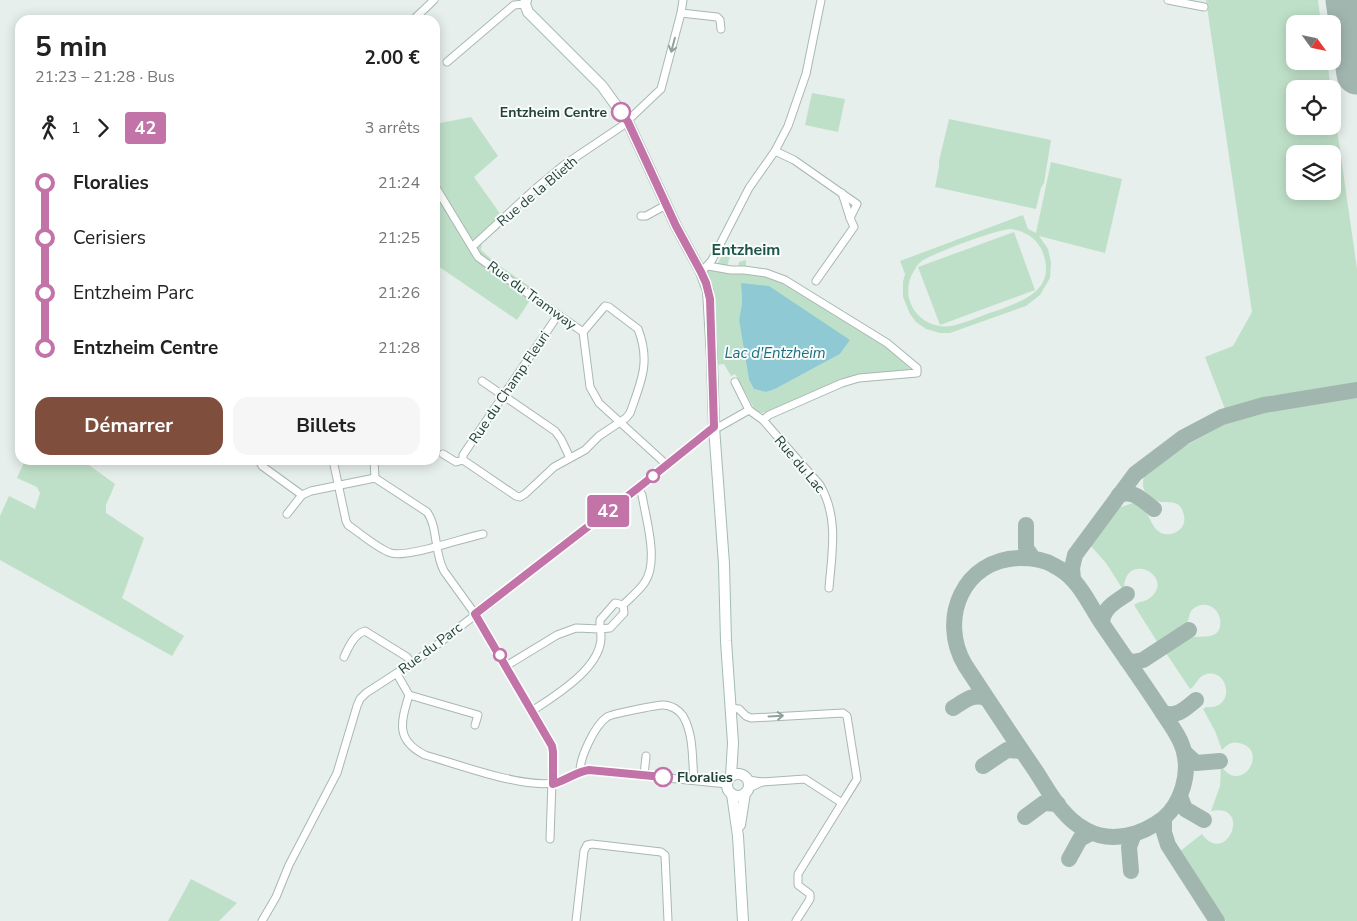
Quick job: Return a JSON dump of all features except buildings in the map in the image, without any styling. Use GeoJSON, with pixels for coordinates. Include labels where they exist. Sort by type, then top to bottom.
{"type":"FeatureCollection","features":[{"type":"Feature","properties":{"kind":"main road"},"geometry":{"type":"LineString","coordinates":[[526,2],[528,12],[552,33],[602,86],[628,122],[666,205],[704,269],[708,290],[710,321],[730,708],[733,743],[740,782],[738,836]]}},
{"type":"Feature","properties":{"kind":"main road"},"geometry":{"type":"LineString","coordinates":[[740,782],[739,796],[732,794],[738,836],[743,921]]}},
{"type":"Feature","properties":{"kind":"street"},"geometry":{"type":"LineString","coordinates":[[418,15],[434,0]]}},
{"type":"Feature","properties":{"kind":"street"},"geometry":{"type":"LineString","coordinates":[[683,0],[681,13],[718,17],[721,29]]}},
{"type":"Feature","properties":{"kind":"street"},"geometry":{"type":"LineString","coordinates":[[763,420],[769,415],[842,383],[859,378],[917,373],[917,368],[887,343],[785,280],[766,273],[704,269],[748,188],[775,151],[788,126],[806,74],[821,0]]}},
{"type":"Feature","properties":{"kind":"street"},"geometry":{"type":"LineString","coordinates":[[1168,0],[1204,8]]}},
{"type":"Feature","properties":{"kind":"street"},"geometry":{"type":"LineString","coordinates":[[447,62],[514,5],[526,2]]}},
{"type":"Feature","properties":{"kind":"street","name":"Rue de la Blieth"},"geometry":{"type":"LineString","coordinates":[[473,246],[564,165],[628,122],[661,89],[681,13]]}},
{"type":"Feature","properties":{"kind":"street"},"geometry":{"type":"LineString","coordinates":[[775,151],[794,160],[858,204],[850,218]]}},
{"type":"Feature","properties":{"kind":"street"},"geometry":{"type":"LineString","coordinates":[[816,280],[854,228],[842,193]]}},
{"type":"Feature","properties":{"kind":"street","name":"Rue du Tramway"},"geometry":{"type":"LineString","coordinates":[[440,194],[478,256],[496,271],[583,332],[590,387],[599,403],[621,421],[667,465]]}},
{"type":"Feature","properties":{"kind":"street"},"geometry":{"type":"LineString","coordinates":[[641,216],[646,216],[666,205]]}},
{"type":"Feature","properties":{"kind":"street"},"geometry":{"type":"LineString","coordinates":[[583,332],[605,306],[635,325],[638,330],[645,365],[644,375],[630,413],[621,421]]}},
{"type":"Feature","properties":{"kind":"street","name":"Rue du Champ Fleuri"},"geometry":{"type":"LineString","coordinates":[[463,460],[463,455],[558,315]]}},
{"type":"Feature","properties":{"kind":"street"},"geometry":{"type":"LineString","coordinates":[[482,381],[555,431],[562,439],[570,458]]}},
{"type":"Feature","properties":{"kind":"street","name":"Rue du Lac"},"geometry":{"type":"LineString","coordinates":[[735,382],[749,410],[763,420],[820,484],[827,496],[833,518],[829,588]]}},
{"type":"Feature","properties":{"kind":"street"},"geometry":{"type":"LineString","coordinates":[[714,427],[719,427],[749,410]]}},
{"type":"Feature","properties":{"kind":"street","name":"Rue du Champ Fleuri"},"geometry":{"type":"LineString","coordinates":[[443,454],[456,462],[463,460],[520,497],[554,467],[585,450],[599,436],[621,421]]}},
{"type":"Feature","properties":{"kind":"street","name":"Rue du Parc"},"geometry":{"type":"LineString","coordinates":[[262,921],[279,891],[289,865],[337,772],[360,699],[366,693],[397,674],[714,427]]}},
{"type":"Feature","properties":{"kind":"street"},"geometry":{"type":"LineString","coordinates":[[262,465],[302,495]]}},
{"type":"Feature","properties":{"kind":"street"},"geometry":{"type":"LineString","coordinates":[[334,465],[348,525],[384,550],[400,554],[436,547],[483,534]]}},
{"type":"Feature","properties":{"kind":"street"},"geometry":{"type":"LineString","coordinates":[[374,465],[375,478]]}},
{"type":"Feature","properties":{"kind":"street"},"geometry":{"type":"LineString","coordinates":[[287,514],[302,495],[311,491],[375,478],[427,512],[432,519],[440,564],[475,614],[552,746],[553,784],[550,839]]}},
{"type":"Feature","properties":{"kind":"street"},"geometry":{"type":"LineString","coordinates":[[623,605],[645,582],[652,556],[642,495],[638,488]]}},
{"type":"Feature","properties":{"kind":"street"},"geometry":{"type":"LineString","coordinates":[[532,710],[565,690],[586,669],[596,654],[602,638],[600,620],[615,604],[623,605]]}},
{"type":"Feature","properties":{"kind":"street"},"geometry":{"type":"LineString","coordinates":[[506,666],[557,635],[576,628],[610,628],[624,613],[623,605]]}},
{"type":"Feature","properties":{"kind":"street"},"geometry":{"type":"LineString","coordinates":[[344,657],[360,632],[365,631],[407,657],[411,663]]}},
{"type":"Feature","properties":{"kind":"street"},"geometry":{"type":"LineString","coordinates":[[397,674],[409,694],[478,715],[475,724]]}},
{"type":"Feature","properties":{"kind":"street"},"geometry":{"type":"LineString","coordinates":[[409,694],[402,719],[403,733],[415,750],[425,755],[514,780],[553,784],[561,782],[580,771],[589,770],[694,780],[762,782],[805,780],[842,802]]}},
{"type":"Feature","properties":{"kind":"street"},"geometry":{"type":"LineString","coordinates":[[580,771],[582,756],[600,724],[607,717],[664,705],[678,711],[690,732],[694,780]]}},
{"type":"Feature","properties":{"kind":"street"},"geometry":{"type":"LineString","coordinates":[[730,708],[739,709],[751,718],[843,713],[847,716],[857,779],[798,874],[798,885],[810,894],[810,899],[796,921]]}},
{"type":"Feature","properties":{"kind":"street"},"geometry":{"type":"LineString","coordinates":[[644,775],[646,756]]}},
{"type":"Feature","properties":{"kind":"street"},"geometry":{"type":"LineString","coordinates":[[576,921],[584,851],[587,845],[592,844],[661,852],[665,856],[668,921]]}},
{"type":"Feature","properties":{"kind":"green space"},"geometry":{"type":"Polygon","coordinates":[[[1206,0],[1318,0],[1320,15],[1286,15],[1286,70],[1328,70],[1330,80],[1286,80],[1286,135],[1338,135],[1339,145],[1286,145],[1286,200],[1341,200],[1341,157],[1357,269],[1357,384],[1270,396],[1225,409],[1205,357],[1233,346],[1252,312],[1206,0]]]}},
{"type":"Feature","properties":{"kind":"green space"},"geometry":{"type":"Polygon","coordinates":[[[812,93],[845,99],[838,132],[805,125],[812,93]]]}},
{"type":"Feature","properties":{"kind":"green space"},"geometry":{"type":"Polygon","coordinates":[[[471,117],[498,156],[474,177],[506,222],[482,243],[481,250],[497,264],[536,291],[517,320],[440,267],[440,123],[471,117]]]}},
{"type":"Feature","properties":{"kind":"green space"},"geometry":{"type":"Polygon","coordinates":[[[949,119],[1051,140],[1044,183],[1036,209],[935,187],[949,119]]]}},
{"type":"Feature","properties":{"kind":"green space"},"geometry":{"type":"Polygon","coordinates":[[[1051,162],[1122,179],[1105,253],[1039,236],[1048,249],[1051,263],[1050,278],[1040,295],[1026,306],[950,333],[940,333],[926,329],[916,322],[910,314],[903,297],[905,274],[900,261],[1023,215],[1028,229],[1036,233],[1051,162]],[[1003,230],[981,237],[943,251],[921,262],[909,281],[908,293],[916,313],[935,325],[959,324],[1019,302],[1036,291],[1042,284],[1045,276],[1046,265],[1043,253],[1034,240],[1016,230],[1003,230]]]}},
{"type":"Feature","properties":{"kind":"green space"},"geometry":{"type":"Polygon","coordinates":[[[1014,232],[1035,290],[940,325],[918,267],[1014,232]]]}},
{"type":"Feature","properties":{"kind":"green space"},"geometry":{"type":"Polygon","coordinates":[[[727,246],[731,252],[727,267],[738,268],[739,262],[746,260],[746,269],[776,278],[885,346],[913,371],[844,378],[792,403],[762,413],[755,410],[735,374],[731,376],[724,364],[715,365],[705,273],[711,265],[717,265],[727,246]],[[741,283],[742,303],[739,320],[749,380],[754,389],[766,392],[775,389],[840,354],[850,340],[741,283]]]}},
{"type":"Feature","properties":{"kind":"green space"},"geometry":{"type":"Polygon","coordinates":[[[1357,397],[1357,921],[1226,921],[1179,852],[1202,834],[1211,842],[1220,843],[1227,839],[1232,832],[1233,823],[1231,816],[1224,811],[1211,811],[1220,786],[1221,766],[1229,774],[1237,776],[1250,768],[1252,753],[1248,747],[1239,743],[1230,744],[1222,750],[1215,731],[1203,709],[1216,706],[1226,696],[1224,682],[1219,676],[1213,674],[1204,675],[1190,689],[1166,653],[1189,638],[1214,635],[1220,627],[1219,614],[1210,606],[1197,606],[1190,612],[1185,625],[1158,643],[1134,605],[1149,599],[1157,589],[1154,575],[1140,569],[1132,570],[1122,588],[1106,563],[1090,545],[1114,511],[1133,503],[1138,504],[1144,509],[1155,528],[1161,533],[1172,534],[1182,527],[1184,516],[1181,508],[1174,503],[1152,499],[1146,494],[1143,486],[1144,477],[1178,450],[1225,424],[1270,410],[1357,397]]]}},
{"type":"Feature","properties":{"kind":"green space"},"geometry":{"type":"Polygon","coordinates":[[[23,465],[89,465],[115,484],[106,505],[106,513],[144,538],[122,598],[184,636],[172,656],[0,560],[0,516],[9,496],[35,509],[40,493],[37,487],[17,478],[23,465]]]}},
{"type":"Feature","properties":{"kind":"green space"},"geometry":{"type":"Polygon","coordinates":[[[191,879],[237,903],[219,921],[168,921],[191,879]]]}},
{"type":"Feature","properties":{"kind":"water","name":"Lac d'Entzheim"},"geometry":{"type":"Polygon","coordinates":[[[741,283],[769,286],[850,340],[840,354],[775,389],[766,392],[754,389],[749,380],[739,320],[742,303],[741,283]]]}},
{"type":"Feature","properties":{"kind":"taxiway"},"geometry":{"type":"LineString","coordinates":[[1073,579],[1072,568],[1075,555],[1135,474],[1184,437],[1222,417],[1264,405],[1357,390]]}},
{"type":"Feature","properties":{"kind":"taxiway"},"geometry":{"type":"LineString","coordinates":[[1119,495],[1134,495],[1154,509]]}},
{"type":"Feature","properties":{"kind":"taxiway"},"geometry":{"type":"LineString","coordinates":[[1026,525],[1026,548],[1033,558]]}},
{"type":"Feature","properties":{"kind":"taxiway"},"geometry":{"type":"LineString","coordinates":[[1164,818],[1137,833],[1116,837],[1106,836],[1096,834],[1077,825],[1057,803],[965,665],[957,647],[954,629],[956,611],[961,595],[970,580],[984,569],[1000,561],[1020,558],[1041,560],[1059,568],[1082,591],[1099,620],[1147,688],[1178,736],[1186,761],[1183,788],[1175,805],[1164,818],[1164,832],[1168,845],[1217,921]]}},
{"type":"Feature","properties":{"kind":"taxiway"},"geometry":{"type":"LineString","coordinates":[[1102,623],[1107,609],[1127,594]]}},
{"type":"Feature","properties":{"kind":"taxiway"},"geometry":{"type":"LineString","coordinates":[[1127,660],[1133,662],[1143,660],[1189,630]]}},
{"type":"Feature","properties":{"kind":"taxiway"},"geometry":{"type":"LineString","coordinates":[[953,708],[973,697],[986,698]]}},
{"type":"Feature","properties":{"kind":"taxiway"},"geometry":{"type":"LineString","coordinates":[[1163,713],[1177,713],[1196,700]]}},
{"type":"Feature","properties":{"kind":"taxiway"},"geometry":{"type":"LineString","coordinates":[[983,766],[1007,750],[1022,751]]}},
{"type":"Feature","properties":{"kind":"taxiway"},"geometry":{"type":"LineString","coordinates":[[1185,753],[1196,763],[1220,761]]}},
{"type":"Feature","properties":{"kind":"taxiway"},"geometry":{"type":"LineString","coordinates":[[1180,796],[1185,809],[1204,820]]}},
{"type":"Feature","properties":{"kind":"taxiway"},"geometry":{"type":"LineString","coordinates":[[1025,817],[1044,803],[1058,804]]}},
{"type":"Feature","properties":{"kind":"taxiway"},"geometry":{"type":"LineString","coordinates":[[1069,859],[1080,839],[1091,833]]}},
{"type":"Feature","properties":{"kind":"taxiway"},"geometry":{"type":"LineString","coordinates":[[1131,871],[1129,847],[1134,834]]}},
{"type":"Feature","properties":{"kind":"runway"},"geometry":{"type":"LineString","coordinates":[[1346,0],[1357,74]]}},
{"type":"Feature","properties":{"kind":"bus line","name":"42"},"geometry":{"type":"LineString","coordinates":[[621,112],[628,122],[676,226],[706,283],[710,299],[714,427],[475,614],[552,746],[553,784],[561,782],[580,771],[589,770],[663,777]]}},
{"type":"Feature","properties":{"kind":"place","name":"Entzheim Centre"},"geometry":{"type":"Point","coordinates":[621,112]}},
{"type":"Feature","properties":{"kind":"place","name":"Floralies"},"geometry":{"type":"Point","coordinates":[663,777]}},
{"type":"Feature","properties":{"kind":"district","name":"Entzheim"},"geometry":{"type":"Point","coordinates":[746,249]}}]}
